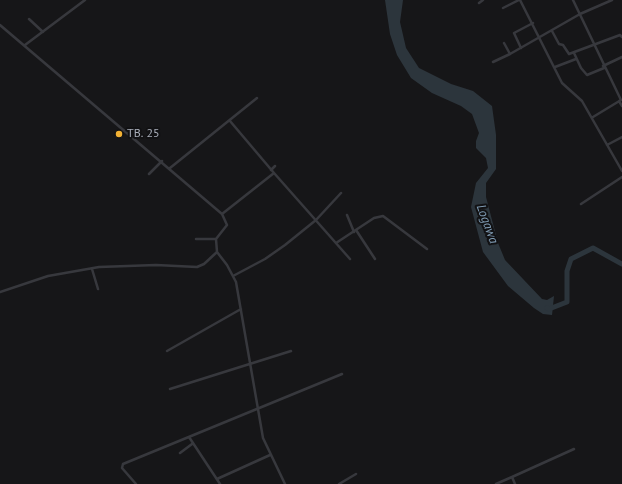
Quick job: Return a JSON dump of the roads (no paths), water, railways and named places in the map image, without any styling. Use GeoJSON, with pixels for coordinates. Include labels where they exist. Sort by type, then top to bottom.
{"type":"FeatureCollection","features":[{"type":"Feature","properties":{"kind":"street"},"geometry":{"type":"LineString","coordinates":[[25,45],[85,0]]}},
{"type":"Feature","properties":{"kind":"street"},"geometry":{"type":"LineString","coordinates":[[479,3],[483,0]]}},
{"type":"Feature","properties":{"kind":"street"},"geometry":{"type":"LineString","coordinates":[[503,8],[519,0],[533,23],[562,83],[582,100],[593,117],[622,171]]}},
{"type":"Feature","properties":{"kind":"street"},"geometry":{"type":"LineString","coordinates":[[573,0],[621,100],[622,106]]}},
{"type":"Feature","properties":{"kind":"street"},"geometry":{"type":"LineString","coordinates":[[493,62],[540,38],[580,14],[612,0]]}},
{"type":"Feature","properties":{"kind":"street"},"geometry":{"type":"LineString","coordinates":[[29,19],[43,32]]}},
{"type":"Feature","properties":{"kind":"street"},"geometry":{"type":"LineString","coordinates":[[521,48],[514,33],[533,23]]}},
{"type":"Feature","properties":{"kind":"street"},"geometry":{"type":"LineString","coordinates":[[0,25],[162,161],[222,214],[227,226],[216,239],[217,252],[222,257],[236,282],[263,438],[270,455],[286,484]]}},
{"type":"Feature","properties":{"kind":"street"},"geometry":{"type":"LineString","coordinates":[[552,31],[568,54],[574,53],[593,44],[620,36],[622,37]]}},
{"type":"Feature","properties":{"kind":"street"},"geometry":{"type":"LineString","coordinates":[[504,42],[510,54]]}},
{"type":"Feature","properties":{"kind":"street"},"geometry":{"type":"LineString","coordinates":[[574,53],[576,59],[588,75],[622,57]]}},
{"type":"Feature","properties":{"kind":"street"},"geometry":{"type":"LineString","coordinates":[[555,67],[576,59]]}},
{"type":"Feature","properties":{"kind":"street"},"geometry":{"type":"LineString","coordinates":[[170,168],[258,98]]}},
{"type":"Feature","properties":{"kind":"street"},"geometry":{"type":"LineString","coordinates":[[593,117],[621,100]]}},
{"type":"Feature","properties":{"kind":"street"},"geometry":{"type":"LineString","coordinates":[[230,121],[271,170],[350,259]]}},
{"type":"Feature","properties":{"kind":"street"},"geometry":{"type":"LineString","coordinates":[[607,145],[622,137]]}},
{"type":"Feature","properties":{"kind":"street"},"geometry":{"type":"LineString","coordinates":[[149,174],[162,161]]}},
{"type":"Feature","properties":{"kind":"street"},"geometry":{"type":"LineString","coordinates":[[271,170],[275,166]]}},
{"type":"Feature","properties":{"kind":"street"},"geometry":{"type":"LineString","coordinates":[[222,214],[274,173]]}},
{"type":"Feature","properties":{"kind":"street"},"geometry":{"type":"LineString","coordinates":[[581,204],[622,177]]}},
{"type":"Feature","properties":{"kind":"street"},"geometry":{"type":"LineString","coordinates":[[234,276],[272,254],[316,220],[341,193]]}},
{"type":"Feature","properties":{"kind":"street"},"geometry":{"type":"LineString","coordinates":[[347,215],[355,231],[375,259]]}},
{"type":"Feature","properties":{"kind":"street"},"geometry":{"type":"LineString","coordinates":[[336,243],[374,218],[382,216],[427,249]]}},
{"type":"Feature","properties":{"kind":"street"},"geometry":{"type":"LineString","coordinates":[[196,239],[216,239]]}},
{"type":"Feature","properties":{"kind":"street"},"geometry":{"type":"LineString","coordinates":[[0,292],[48,276],[92,268],[156,265],[197,267],[204,264],[217,252]]}},
{"type":"Feature","properties":{"kind":"street"},"geometry":{"type":"LineString","coordinates":[[92,268],[98,289]]}},
{"type":"Feature","properties":{"kind":"street"},"geometry":{"type":"LineString","coordinates":[[167,351],[241,309]]}},
{"type":"Feature","properties":{"kind":"street"},"geometry":{"type":"LineString","coordinates":[[170,389],[290,351]]}},
{"type":"Feature","properties":{"kind":"street"},"geometry":{"type":"LineString","coordinates":[[136,484],[122,468],[123,464],[342,374]]}},
{"type":"Feature","properties":{"kind":"street"},"geometry":{"type":"LineString","coordinates":[[189,437],[192,444],[220,484]]}},
{"type":"Feature","properties":{"kind":"street"},"geometry":{"type":"LineString","coordinates":[[180,453],[192,444]]}},
{"type":"Feature","properties":{"kind":"street"},"geometry":{"type":"LineString","coordinates":[[496,484],[574,449]]}},
{"type":"Feature","properties":{"kind":"street"},"geometry":{"type":"LineString","coordinates":[[217,479],[270,455]]}},
{"type":"Feature","properties":{"kind":"street"},"geometry":{"type":"LineString","coordinates":[[340,484],[356,474]]}},
{"type":"Feature","properties":{"kind":"street"},"geometry":{"type":"LineString","coordinates":[[512,477],[515,484]]}},
{"type":"Feature","properties":{"kind":"water"},"geometry":{"type":"Polygon","coordinates":[[[385,0],[403,0],[400,22],[406,48],[419,68],[451,84],[473,91],[492,106],[496,135],[496,169],[486,183],[486,197],[498,243],[505,260],[542,299],[547,300],[554,296],[552,315],[543,314],[508,286],[483,252],[471,207],[476,183],[488,168],[486,158],[476,148],[476,141],[479,133],[472,114],[461,106],[432,93],[411,78],[397,55],[390,34],[385,0]]]}},
{"type":"Feature","properties":{"kind":"waterway","name":"Logawa"},"geometry":{"type":"LineString","coordinates":[[547,308],[549,309],[567,302],[567,271],[571,259],[593,248],[622,264]]}},
{"type":"Feature","properties":{"kind":"place","name":"TB. 25"},"geometry":{"type":"Point","coordinates":[119,134]}}]}
